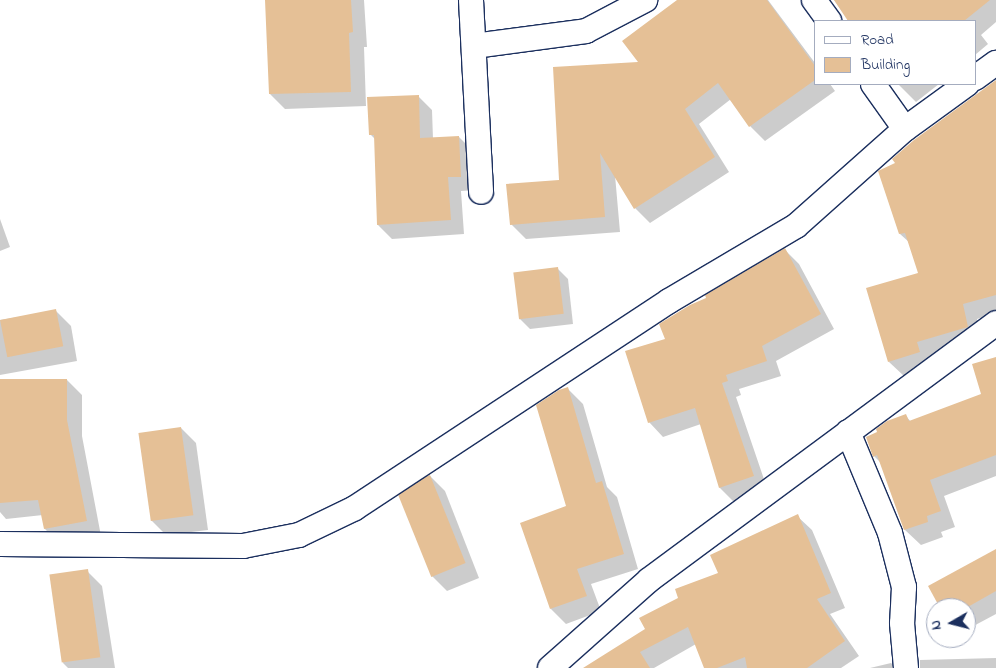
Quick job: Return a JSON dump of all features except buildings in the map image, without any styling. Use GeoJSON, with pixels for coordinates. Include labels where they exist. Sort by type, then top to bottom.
{"type":"FeatureCollection","features":[{"type":"Feature","properties":{"kind":"street"},"geometry":{"type":"LineString","coordinates":[[471,0],[481,192]]}},
{"type":"Feature","properties":{"kind":"street"},"geometry":{"type":"LineString","coordinates":[[474,46],[586,32],[645,0]]}},
{"type":"Feature","properties":{"kind":"street"},"geometry":{"type":"LineString","coordinates":[[814,0],[828,20]]}},
{"type":"Feature","properties":{"kind":"street"},"geometry":{"type":"LineString","coordinates":[[976,77],[996,63]]}},
{"type":"Feature","properties":{"kind":"street"},"geometry":{"type":"LineString","coordinates":[[874,85],[905,129]]}},
{"type":"Feature","properties":{"kind":"street"},"geometry":{"type":"LineString","coordinates":[[0,544],[243,546],[299,535],[355,508],[669,301],[796,226],[905,129],[966,85]]}},
{"type":"Feature","properties":{"kind":"street"},"geometry":{"type":"LineString","coordinates":[[550,668],[649,580],[996,323]]}},
{"type":"Feature","properties":{"kind":"street"},"geometry":{"type":"LineString","coordinates":[[848,432],[890,533],[904,587],[902,623],[906,668]]}}]}
